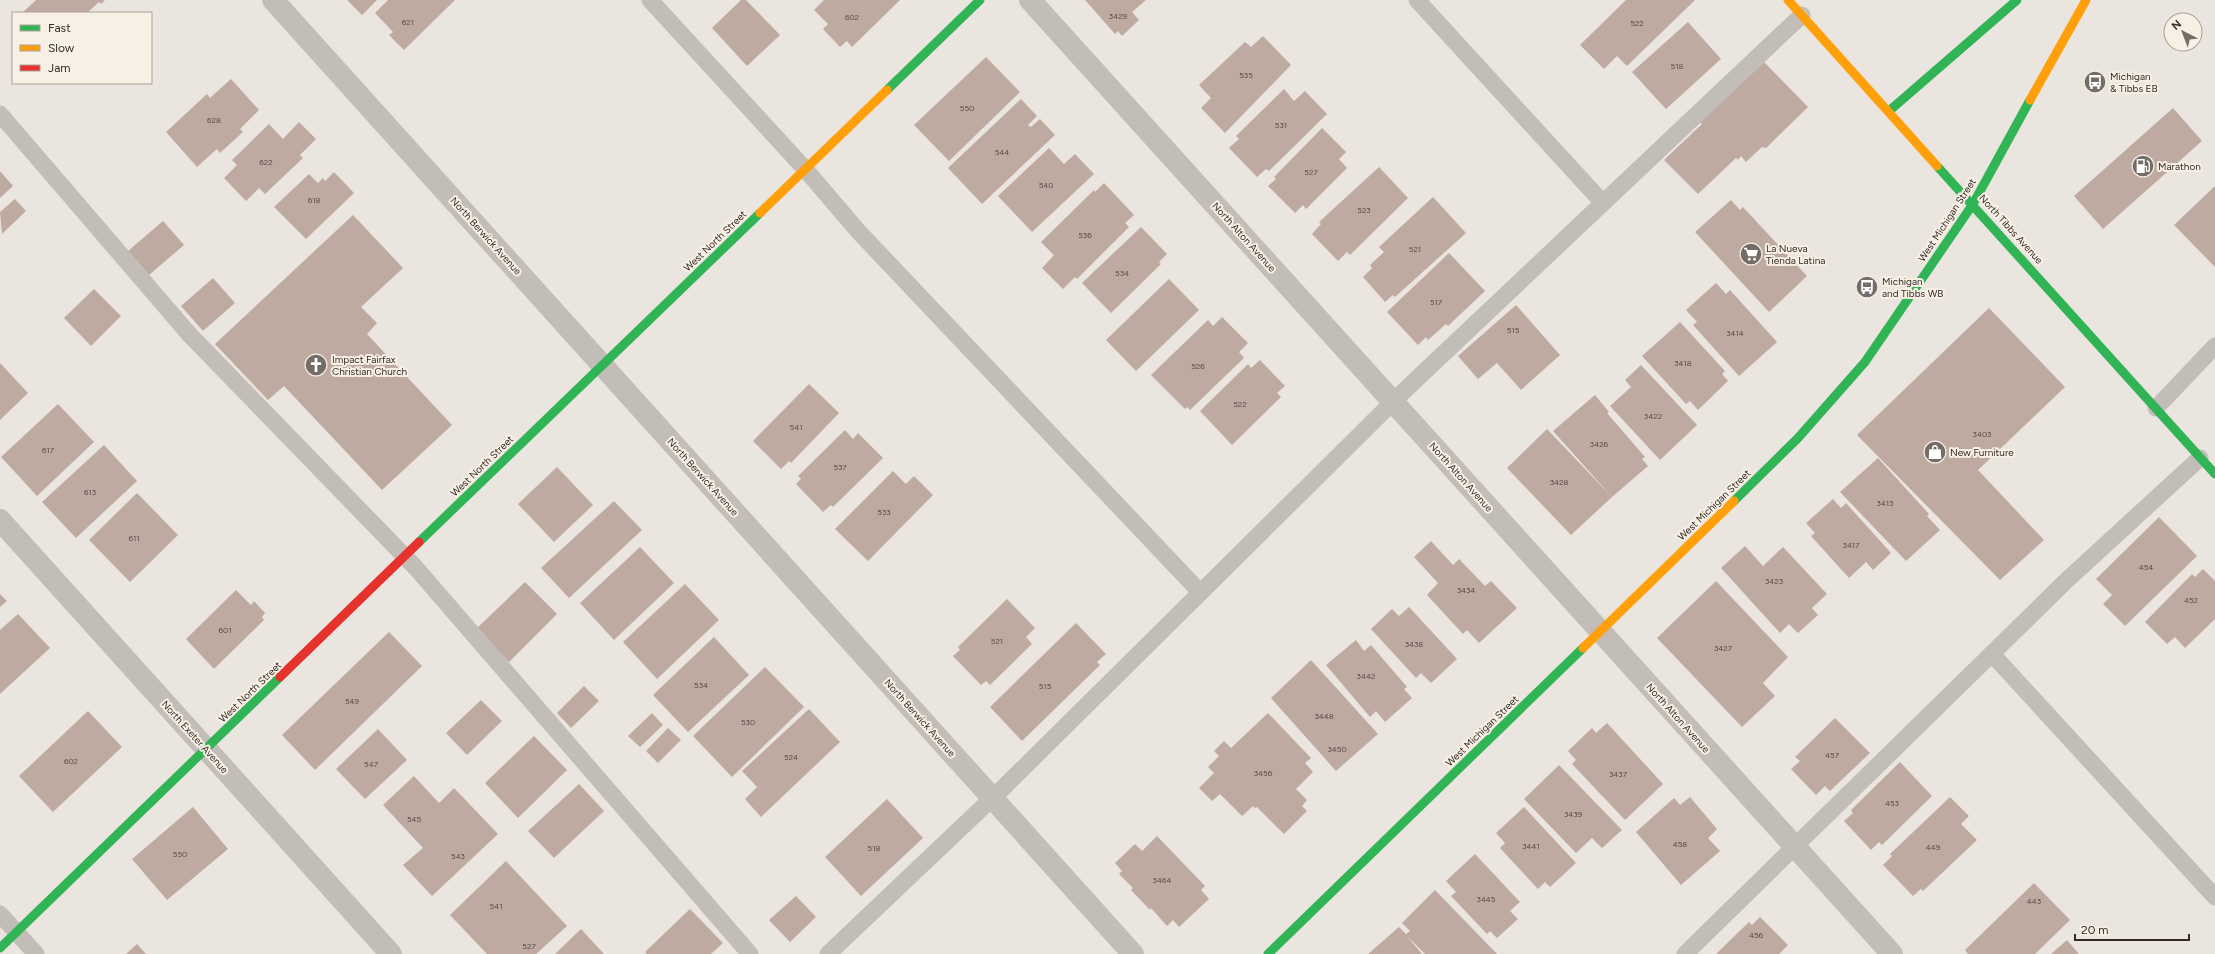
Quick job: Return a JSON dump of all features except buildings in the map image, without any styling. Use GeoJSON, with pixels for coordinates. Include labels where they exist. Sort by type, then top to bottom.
{"type":"FeatureCollection","features":[{"type":"Feature","properties":{"kind":"street","name":"North Berwick Avenue"},"geometry":{"type":"LineString","coordinates":[[273,0],[1133,954]]}},
{"type":"Feature","properties":{"kind":"street","name":"West North Street"},"geometry":{"type":"LineString","coordinates":[[0,948],[980,0]]}},
{"type":"Feature","properties":{"kind":"street","name":"North Alton Avenue"},"geometry":{"type":"LineString","coordinates":[[1030,0],[1892,954]]}},
{"type":"Feature","properties":{"kind":"street","name":"North Tibbs Avenue"},"geometry":{"type":"LineString","coordinates":[[1788,0],[2215,474]]}},
{"type":"Feature","properties":{"kind":"street"},"geometry":{"type":"LineString","coordinates":[[1889,111],[2018,0]]}},
{"type":"Feature","properties":{"kind":"street","name":"West Michigan Street"},"geometry":{"type":"LineString","coordinates":[[1268,954],[1798,438],[1865,362],[1973,204],[2086,0]]}},
{"type":"Feature","properties":{"kind":"street","name":"North Exeter Avenue"},"geometry":{"type":"LineString","coordinates":[[0,520],[391,954]]}},
{"type":"Feature","properties":{"kind":"lane"},"geometry":{"type":"LineString","coordinates":[[650,0],[805,169],[858,232],[1200,592]]}},
{"type":"Feature","properties":{"kind":"lane"},"geometry":{"type":"LineString","coordinates":[[1417,0],[1603,202]]}},
{"type":"Feature","properties":{"kind":"lane"},"geometry":{"type":"LineString","coordinates":[[828,954],[993,799],[1393,402],[1802,15]]}},
{"type":"Feature","properties":{"kind":"lane"},"geometry":{"type":"LineString","coordinates":[[0,114],[189,334],[406,556],[750,954]]}},
{"type":"Feature","properties":{"kind":"lane"},"geometry":{"type":"LineString","coordinates":[[2156,408],[2215,346]]}},
{"type":"Feature","properties":{"kind":"lane"},"geometry":{"type":"LineString","coordinates":[[1685,954],[1795,848],[2067,580],[2200,458]]}},
{"type":"Feature","properties":{"kind":"lane"},"geometry":{"type":"LineString","coordinates":[[1992,654],[2215,897]]}},
{"type":"Feature","properties":{"kind":"lane"},"geometry":{"type":"LineString","coordinates":[[0,914],[36,954]]}},
{"type":"Feature","properties":{"kind":"traffic: fast"},"geometry":{"type":"LineString","coordinates":[[887,90],[980,0]]}},
{"type":"Feature","properties":{"kind":"traffic: fast"},"geometry":{"type":"LineString","coordinates":[[1889,111],[2017,0]]}},
{"type":"Feature","properties":{"kind":"traffic: fast"},"geometry":{"type":"LineString","coordinates":[[1734,501],[1798,438],[1865,362],[1973,204],[2030,100]]}},
{"type":"Feature","properties":{"kind":"traffic: fast"},"geometry":{"type":"LineString","coordinates":[[1937,166],[2215,474]]}},
{"type":"Feature","properties":{"kind":"traffic: fast"},"geometry":{"type":"LineString","coordinates":[[419,542],[760,213]]}},
{"type":"Feature","properties":{"kind":"traffic: fast"},"geometry":{"type":"LineString","coordinates":[[1268,954],[1583,648]]}},
{"type":"Feature","properties":{"kind":"traffic: fast"},"geometry":{"type":"LineString","coordinates":[[0,948],[280,677]]}},
{"type":"Feature","properties":{"kind":"traffic: slow"},"geometry":{"type":"LineString","coordinates":[[1788,0],[1937,166]]}},
{"type":"Feature","properties":{"kind":"traffic: slow"},"geometry":{"type":"LineString","coordinates":[[2030,100],[2086,0]]}},
{"type":"Feature","properties":{"kind":"traffic: slow"},"geometry":{"type":"LineString","coordinates":[[760,213],[887,90]]}},
{"type":"Feature","properties":{"kind":"traffic: slow"},"geometry":{"type":"LineString","coordinates":[[1583,648],[1734,501]]}},
{"type":"Feature","properties":{"kind":"traffic: jam"},"geometry":{"type":"LineString","coordinates":[[280,677],[419,542]]}},
{"type":"Feature","properties":{"kind":"place","name":"Michigan & Tibbs EB"},"geometry":{"type":"Point","coordinates":[2095,82]}},
{"type":"Feature","properties":{"kind":"place","name":"Marathon"},"geometry":{"type":"Point","coordinates":[2143,166]}},
{"type":"Feature","properties":{"kind":"place","name":"La Nueva Tienda Latina"},"geometry":{"type":"Point","coordinates":[1751,254]}},
{"type":"Feature","properties":{"kind":"place","name":"Michigan and Tibbs WB"},"geometry":{"type":"Point","coordinates":[1867,287]}},
{"type":"Feature","properties":{"kind":"place","name":"Impact Fairfax Christian Church"},"geometry":{"type":"Point","coordinates":[316,365]}},
{"type":"Feature","properties":{"kind":"place","name":"New Furniture"},"geometry":{"type":"Point","coordinates":[1935,452]}}]}
